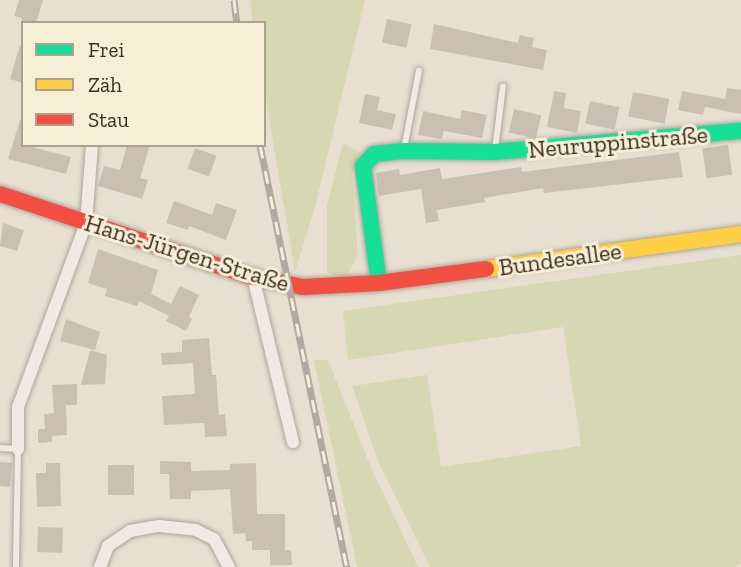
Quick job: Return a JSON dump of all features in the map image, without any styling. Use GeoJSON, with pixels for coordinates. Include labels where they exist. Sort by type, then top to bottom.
{"type":"FeatureCollection","features":[{"type":"Feature","properties":{"kind":"main road","name":"Neuruppinstraße"},"geometry":{"type":"LineString","coordinates":[[379,283],[363,166],[374,154],[404,151],[495,152],[741,131]]}},
{"type":"Feature","properties":{"kind":"main road","name":"Hans-Jürgen-Straße"},"geometry":{"type":"LineString","coordinates":[[0,194],[253,277],[303,287],[379,283]]}},
{"type":"Feature","properties":{"kind":"main road","name":"Bundesallee"},"geometry":{"type":"LineString","coordinates":[[379,283],[741,234]]}},
{"type":"Feature","properties":{"kind":"street"},"geometry":{"type":"LineString","coordinates":[[18,449],[19,407],[86,223],[92,147]]}},
{"type":"Feature","properties":{"kind":"street"},"geometry":{"type":"LineString","coordinates":[[253,277],[293,442]]}},
{"type":"Feature","properties":{"kind":"street"},"geometry":{"type":"LineString","coordinates":[[100,567],[108,546],[130,531],[159,526],[196,530],[214,539],[229,567]]}},
{"type":"Feature","properties":{"kind":"lane"},"geometry":{"type":"LineString","coordinates":[[404,151],[419,70]]}},
{"type":"Feature","properties":{"kind":"lane","name":"Neuruppinstraße"},"geometry":{"type":"LineString","coordinates":[[495,152],[503,86]]}},
{"type":"Feature","properties":{"kind":"lane"},"geometry":{"type":"LineString","coordinates":[[0,448],[18,449],[16,567]]}},
{"type":"Feature","properties":{"kind":"green space"},"geometry":{"type":"Polygon","coordinates":[[[250,0],[365,0],[315,207],[295,272],[266,100],[266,21],[253,21],[250,0]]]}},
{"type":"Feature","properties":{"kind":"green space"},"geometry":{"type":"Polygon","coordinates":[[[343,143],[361,153],[352,172],[358,255],[347,276],[337,276],[327,272],[327,206],[343,143]]]}},
{"type":"Feature","properties":{"kind":"green space"},"geometry":{"type":"Polygon","coordinates":[[[741,255],[741,564],[734,567],[430,567],[378,461],[352,386],[427,375],[441,467],[581,446],[563,327],[348,360],[343,311],[741,255]]]}},
{"type":"Feature","properties":{"kind":"green space"},"geometry":{"type":"Polygon","coordinates":[[[314,360],[328,360],[370,465],[418,567],[357,567],[314,360]]]}},
{"type":"Feature","properties":{"kind":"building"},"geometry":{"type":"Polygon","coordinates":[[[19,0],[43,0],[37,21],[21,21],[22,18],[14,16],[19,0]]]}},
{"type":"Feature","properties":{"kind":"building"},"geometry":{"type":"Polygon","coordinates":[[[387,19],[411,24],[406,48],[382,42],[387,19]]]}},
{"type":"Feature","properties":{"kind":"building"},"geometry":{"type":"Polygon","coordinates":[[[434,24],[518,43],[520,35],[534,38],[532,47],[547,50],[543,70],[430,49],[434,24]]]}},
{"type":"Feature","properties":{"kind":"building"},"geometry":{"type":"Polygon","coordinates":[[[20,45],[21,45],[21,82],[10,79],[20,45]]]}},
{"type":"Feature","properties":{"kind":"building"},"geometry":{"type":"Polygon","coordinates":[[[727,88],[741,90],[741,114],[705,107],[703,115],[678,110],[682,91],[725,99],[727,88]]]}},
{"type":"Feature","properties":{"kind":"building"},"geometry":{"type":"Polygon","coordinates":[[[554,91],[566,93],[564,108],[581,111],[577,133],[547,127],[554,91]]]}},
{"type":"Feature","properties":{"kind":"building"},"geometry":{"type":"Polygon","coordinates":[[[633,92],[669,99],[665,124],[628,117],[633,92]]]}},
{"type":"Feature","properties":{"kind":"building"},"geometry":{"type":"Polygon","coordinates":[[[365,94],[380,97],[377,110],[396,114],[392,130],[359,123],[365,94]]]}},
{"type":"Feature","properties":{"kind":"building"},"geometry":{"type":"Polygon","coordinates":[[[590,101],[619,107],[615,130],[585,123],[590,101]]]}},
{"type":"Feature","properties":{"kind":"building"},"geometry":{"type":"Polygon","coordinates":[[[514,109],[541,115],[536,139],[509,132],[514,109]]]}},
{"type":"Feature","properties":{"kind":"building"},"geometry":{"type":"Polygon","coordinates":[[[462,110],[487,115],[482,138],[444,131],[442,139],[418,135],[423,111],[460,119],[462,110]]]}},
{"type":"Feature","properties":{"kind":"building"},"geometry":{"type":"Polygon","coordinates":[[[20,120],[21,147],[71,157],[66,174],[8,159],[20,120]]]}},
{"type":"Feature","properties":{"kind":"building"},"geometry":{"type":"Polygon","coordinates":[[[728,145],[732,175],[706,178],[702,149],[728,145]]]}},
{"type":"Feature","properties":{"kind":"building"},"geometry":{"type":"Polygon","coordinates":[[[126,147],[149,147],[140,178],[148,180],[142,199],[98,186],[104,166],[120,170],[126,147]]]}},
{"type":"Feature","properties":{"kind":"building"},"geometry":{"type":"Polygon","coordinates":[[[195,148],[217,156],[209,177],[187,169],[195,148]]]}},
{"type":"Feature","properties":{"kind":"building"},"geometry":{"type":"Polygon","coordinates":[[[679,152],[683,177],[544,193],[543,188],[484,198],[485,202],[437,210],[439,221],[426,223],[421,189],[379,196],[376,173],[399,169],[400,175],[440,168],[442,179],[521,167],[522,172],[679,152]]]}},
{"type":"Feature","properties":{"kind":"building"},"geometry":{"type":"Polygon","coordinates":[[[174,201],[212,215],[216,203],[237,210],[226,240],[189,226],[188,230],[166,223],[174,201]]]}},
{"type":"Feature","properties":{"kind":"building"},"geometry":{"type":"Polygon","coordinates":[[[3,223],[24,230],[17,251],[0,246],[3,223]]]}},
{"type":"Feature","properties":{"kind":"building"},"geometry":{"type":"Polygon","coordinates":[[[98,249],[158,270],[151,294],[171,304],[180,286],[199,295],[186,331],[166,321],[169,316],[139,301],[137,306],[105,296],[107,289],[88,283],[98,249]]]}},
{"type":"Feature","properties":{"kind":"building"},"geometry":{"type":"Polygon","coordinates":[[[66,319],[100,332],[95,350],[60,341],[66,319]]]}},
{"type":"Feature","properties":{"kind":"building"},"geometry":{"type":"Polygon","coordinates":[[[209,338],[212,375],[216,375],[219,415],[225,414],[227,436],[205,437],[204,423],[164,425],[162,396],[195,394],[193,363],[162,365],[161,353],[182,352],[182,340],[209,338]]]}},
{"type":"Feature","properties":{"kind":"building"},"geometry":{"type":"Polygon","coordinates":[[[90,350],[107,355],[105,384],[81,385],[90,350]]]}},
{"type":"Feature","properties":{"kind":"building"},"geometry":{"type":"Polygon","coordinates":[[[77,384],[77,405],[66,405],[67,435],[52,436],[52,442],[38,443],[38,429],[45,429],[44,414],[54,413],[52,385],[77,384]]]}},
{"type":"Feature","properties":{"kind":"building"},"geometry":{"type":"Polygon","coordinates":[[[160,461],[191,462],[191,471],[230,470],[230,464],[256,463],[257,514],[285,514],[285,550],[291,550],[292,565],[270,565],[270,550],[252,550],[252,541],[246,541],[245,533],[233,534],[230,489],[191,491],[191,499],[170,499],[169,474],[160,474],[160,461]]]}},
{"type":"Feature","properties":{"kind":"building"},"geometry":{"type":"Polygon","coordinates":[[[0,462],[12,463],[10,487],[0,486],[0,462]]]}},
{"type":"Feature","properties":{"kind":"building"},"geometry":{"type":"Polygon","coordinates":[[[46,463],[60,463],[61,506],[37,507],[36,473],[46,473],[46,463]]]}},
{"type":"Feature","properties":{"kind":"building"},"geometry":{"type":"Polygon","coordinates":[[[108,465],[134,465],[134,495],[108,495],[108,465]]]}},
{"type":"Feature","properties":{"kind":"building"},"geometry":{"type":"Polygon","coordinates":[[[38,527],[63,528],[62,553],[37,552],[38,527]]]}},
{"type":"Feature","properties":{"kind":"railway"},"geometry":{"type":"LineString","coordinates":[[234,0],[237,21]]}},
{"type":"Feature","properties":{"kind":"railway"},"geometry":{"type":"LineString","coordinates":[[260,147],[347,567]]}},
{"type":"Feature","properties":{"kind":"traffic: fast"},"geometry":{"type":"LineString","coordinates":[[379,283],[363,166],[374,154],[404,151],[494,152],[741,131]]}},
{"type":"Feature","properties":{"kind":"traffic: slow"},"geometry":{"type":"LineString","coordinates":[[486,269],[741,234]]}},
{"type":"Feature","properties":{"kind":"traffic: jam"},"geometry":{"type":"LineString","coordinates":[[0,194],[253,277],[303,287],[379,283],[486,269]]}}]}
